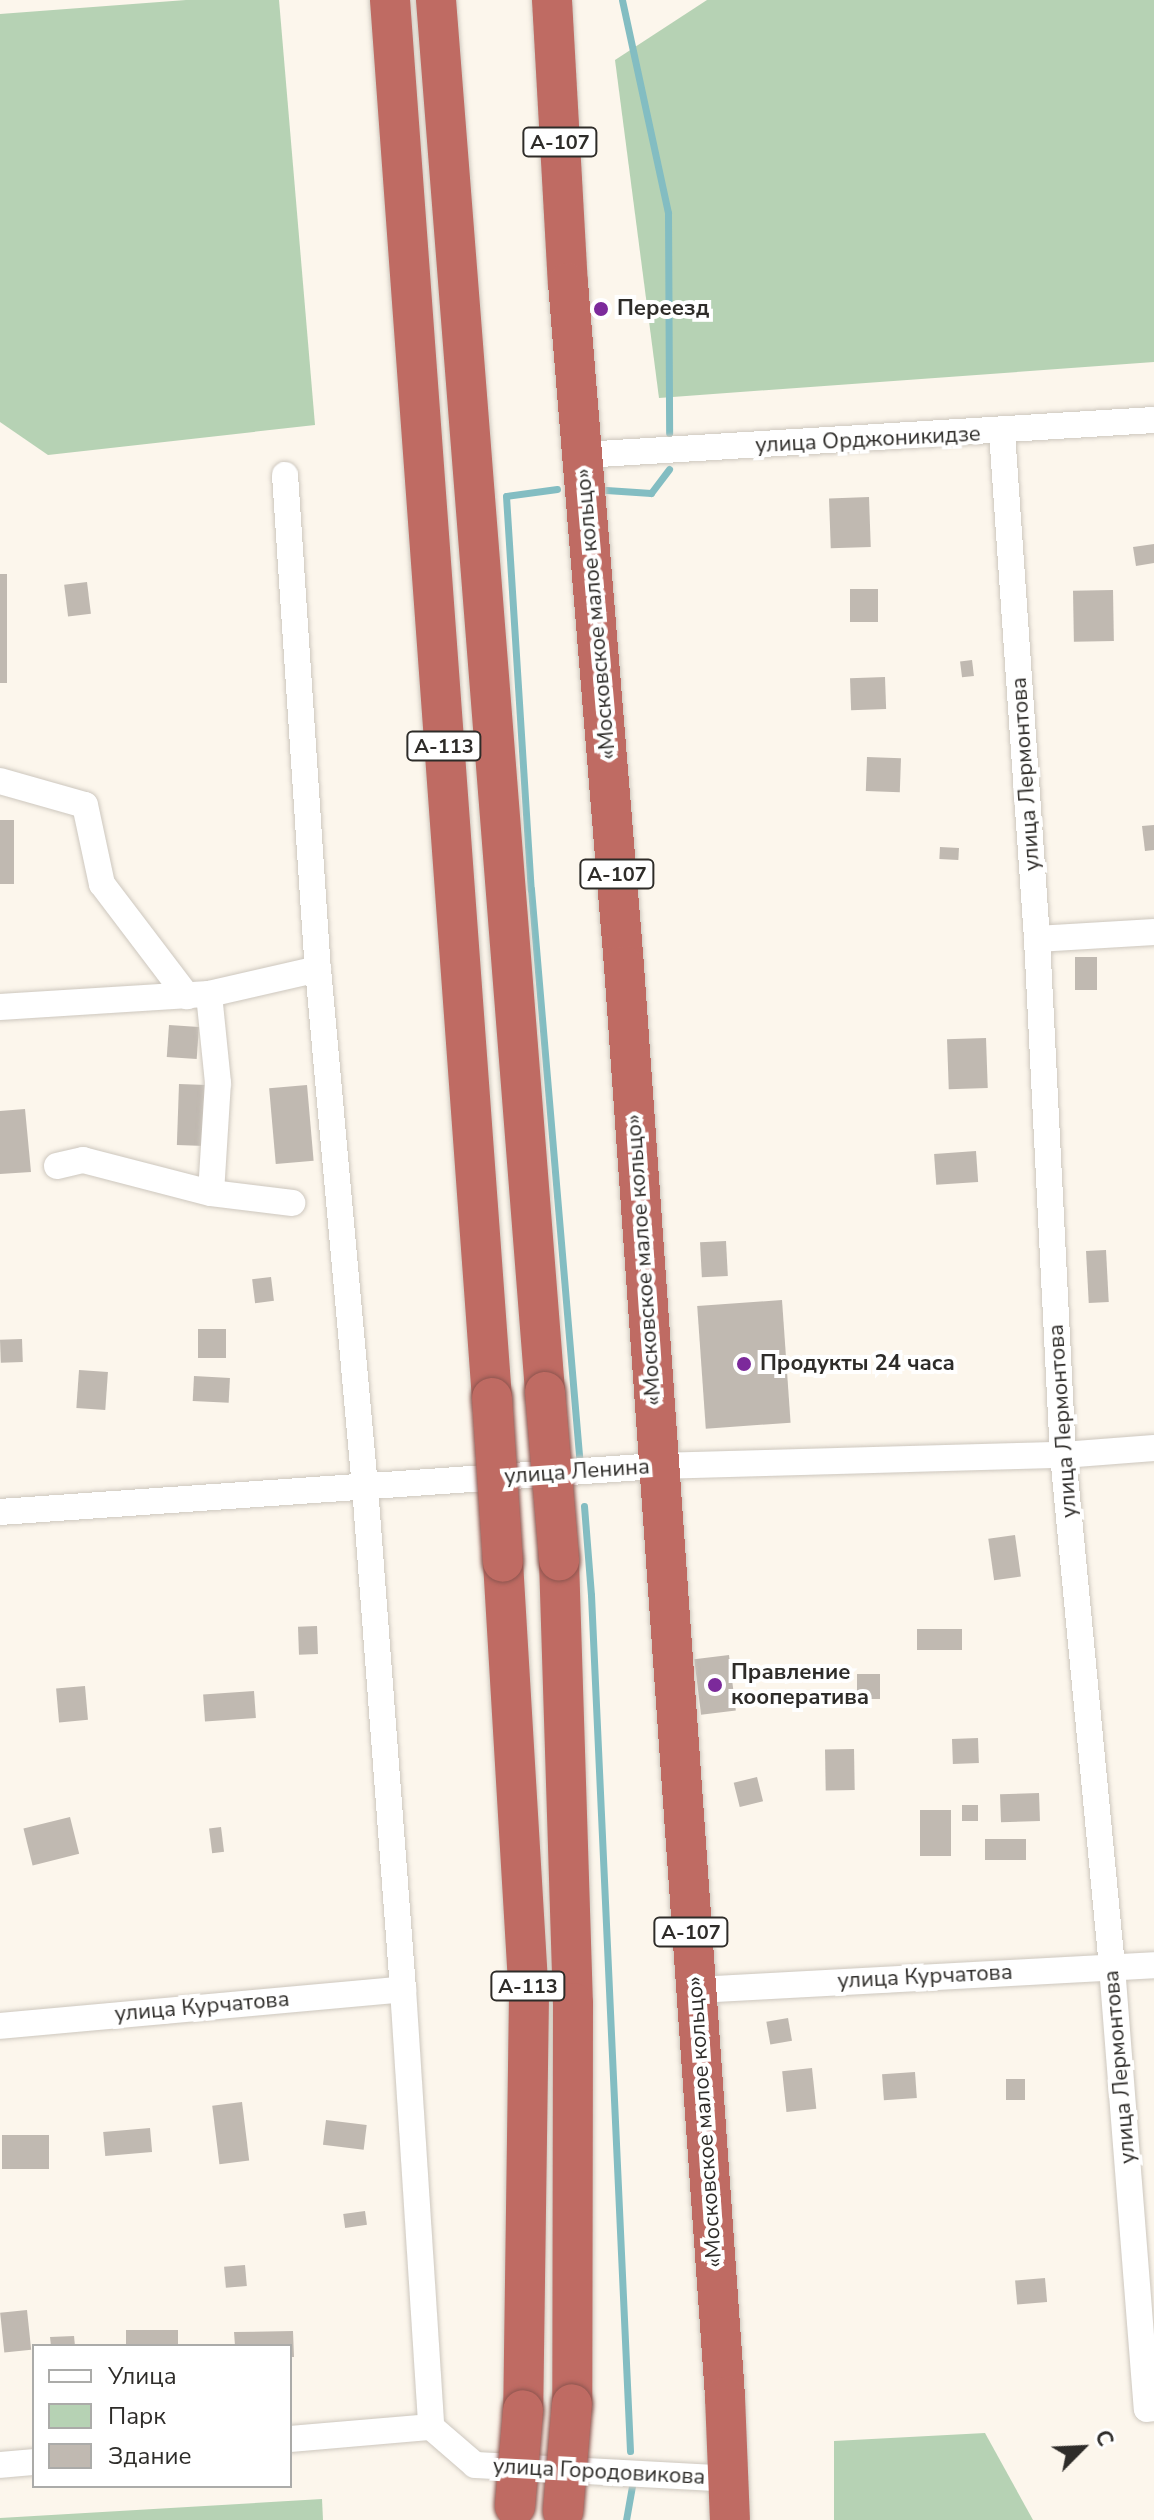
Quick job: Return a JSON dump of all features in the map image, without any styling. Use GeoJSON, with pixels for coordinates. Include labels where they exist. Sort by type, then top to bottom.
{"type":"FeatureCollection","features":[{"type":"Feature","properties":{"kind":"highway","name":"А-113"},"geometry":{"type":"LineString","coordinates":[[390,0],[492,1398],[529,1995],[523,2410],[514,2513]]}},
{"type":"Feature","properties":{"kind":"highway","name":"А-113"},"geometry":{"type":"LineString","coordinates":[[436,0],[559,1560],[573,2003],[572,2404],[562,2515]]}},
{"type":"Feature","properties":{"kind":"highway","name":"«Московское малое кольцо»"},"geometry":{"type":"LineString","coordinates":[[552,0],[583,455],[624,966],[730,2479],[730,2520]]}},
{"type":"Feature","properties":{"kind":"street","name":"улица Орджоникидзе"},"geometry":{"type":"LineString","coordinates":[[583,455],[1002,432],[1154,420]]}},
{"type":"Feature","properties":{"kind":"street","name":"улица Лермонтова"},"geometry":{"type":"LineString","coordinates":[[1002,432],[1037,939],[1063,1455],[1150,2408]]}},
{"type":"Feature","properties":{"kind":"street"},"geometry":{"type":"LineString","coordinates":[[285,475],[318,969],[365,1487],[403,1989],[431,2427],[292,2439]]}},
{"type":"Feature","properties":{"kind":"street"},"geometry":{"type":"LineString","coordinates":[[0,781],[85,805],[102,884],[198,995],[218,1083],[211,1193]]}},
{"type":"Feature","properties":{"kind":"street"},"geometry":{"type":"LineString","coordinates":[[1037,939],[1154,932]]}},
{"type":"Feature","properties":{"kind":"street"},"geometry":{"type":"LineString","coordinates":[[0,1007],[198,995],[318,969]]}},
{"type":"Feature","properties":{"kind":"street"},"geometry":{"type":"LineString","coordinates":[[57,1166],[83,1160],[211,1193],[292,1203]]}},
{"type":"Feature","properties":{"kind":"street","name":"улица Ленина"},"geometry":{"type":"LineString","coordinates":[[0,1512],[657,1466],[1063,1455],[1154,1448]]}},
{"type":"Feature","properties":{"kind":"street","name":"улица Курчатова"},"geometry":{"type":"LineString","coordinates":[[696,1990],[1154,1965]]}},
{"type":"Feature","properties":{"kind":"street","name":"улица Курчатова"},"geometry":{"type":"LineString","coordinates":[[0,2026],[403,1989]]}},
{"type":"Feature","properties":{"kind":"street","name":"улица Городовикова"},"geometry":{"type":"LineString","coordinates":[[431,2427],[475,2465],[730,2479]]}},
{"type":"Feature","properties":{"kind":"street"},"geometry":{"type":"LineString","coordinates":[[0,2465],[32,2462]]}},
{"type":"Feature","properties":{"kind":"green space"},"geometry":{"type":"Polygon","coordinates":[[[186,0],[279,0],[315,425],[48,455],[0,422],[0,14],[186,0]]]}},
{"type":"Feature","properties":{"kind":"green space"},"geometry":{"type":"Polygon","coordinates":[[[707,0],[1154,0],[1154,362],[659,398],[615,60],[707,0]]]}},
{"type":"Feature","properties":{"kind":"green space"},"geometry":{"type":"Polygon","coordinates":[[[985,2433],[1033,2520],[834,2520],[834,2441],[985,2433]]]}},
{"type":"Feature","properties":{"kind":"green space"},"geometry":{"type":"Polygon","coordinates":[[[322,2499],[323,2520],[0,2520],[0,2518],[322,2499]]]}},
{"type":"Feature","properties":{"kind":"building"},"geometry":{"type":"Polygon","coordinates":[[[869,497],[871,547],[831,548],[829,498],[869,497]]]}},
{"type":"Feature","properties":{"kind":"building"},"geometry":{"type":"Polygon","coordinates":[[[1154,544],[1154,563],[1136,566],[1133,547],[1154,544]]]}},
{"type":"Feature","properties":{"kind":"building"},"geometry":{"type":"Polygon","coordinates":[[[0,574],[7,574],[7,683],[0,683],[0,574]]]}},
{"type":"Feature","properties":{"kind":"building"},"geometry":{"type":"Polygon","coordinates":[[[87,582],[91,614],[68,617],[64,585],[87,582]]]}},
{"type":"Feature","properties":{"kind":"building"},"geometry":{"type":"Polygon","coordinates":[[[850,589],[878,589],[878,622],[850,622],[850,589]]]}},
{"type":"Feature","properties":{"kind":"building"},"geometry":{"type":"Polygon","coordinates":[[[1113,590],[1114,641],[1074,642],[1073,591],[1113,590]]]}},
{"type":"Feature","properties":{"kind":"building"},"geometry":{"type":"Polygon","coordinates":[[[972,660],[974,676],[962,677],[960,661],[972,660]]]}},
{"type":"Feature","properties":{"kind":"building"},"geometry":{"type":"Polygon","coordinates":[[[885,677],[886,709],[851,710],[850,678],[885,677]]]}},
{"type":"Feature","properties":{"kind":"building"},"geometry":{"type":"Polygon","coordinates":[[[867,757],[901,758],[900,792],[866,791],[867,757]]]}},
{"type":"Feature","properties":{"kind":"building"},"geometry":{"type":"Polygon","coordinates":[[[0,820],[14,820],[14,884],[0,884],[0,820]]]}},
{"type":"Feature","properties":{"kind":"building"},"geometry":{"type":"Polygon","coordinates":[[[1154,825],[1154,850],[1145,851],[1142,826],[1154,825]]]}},
{"type":"Feature","properties":{"kind":"building"},"geometry":{"type":"Polygon","coordinates":[[[940,847],[959,848],[958,860],[939,859],[940,847]]]}},
{"type":"Feature","properties":{"kind":"building"},"geometry":{"type":"Polygon","coordinates":[[[1075,957],[1097,957],[1097,990],[1075,990],[1075,957]]]}},
{"type":"Feature","properties":{"kind":"building"},"geometry":{"type":"Polygon","coordinates":[[[169,1025],[199,1027],[197,1059],[167,1057],[169,1025]]]}},
{"type":"Feature","properties":{"kind":"building"},"geometry":{"type":"Polygon","coordinates":[[[986,1038],[988,1088],[949,1089],[947,1039],[986,1038]]]}},
{"type":"Feature","properties":{"kind":"building"},"geometry":{"type":"Polygon","coordinates":[[[179,1084],[207,1085],[205,1146],[177,1145],[179,1084]]]}},
{"type":"Feature","properties":{"kind":"building"},"geometry":{"type":"Polygon","coordinates":[[[307,1085],[314,1161],[276,1164],[269,1088],[307,1085]]]}},
{"type":"Feature","properties":{"kind":"building"},"geometry":{"type":"Polygon","coordinates":[[[25,1109],[31,1172],[0,1174],[0,1111],[25,1109]]]}},
{"type":"Feature","properties":{"kind":"building"},"geometry":{"type":"Polygon","coordinates":[[[976,1151],[978,1182],[936,1185],[934,1154],[976,1151]]]}},
{"type":"Feature","properties":{"kind":"building"},"geometry":{"type":"Polygon","coordinates":[[[726,1241],[728,1276],[702,1277],[700,1242],[726,1241]]]}},
{"type":"Feature","properties":{"kind":"building"},"geometry":{"type":"Polygon","coordinates":[[[1106,1250],[1109,1302],[1089,1303],[1086,1251],[1106,1250]]]}},
{"type":"Feature","properties":{"kind":"building"},"geometry":{"type":"Polygon","coordinates":[[[271,1277],[274,1301],[255,1303],[252,1279],[271,1277]]]}},
{"type":"Feature","properties":{"kind":"building","name":"Продукты 24 часа"},"geometry":{"type":"Polygon","coordinates":[[[782,1300],[791,1423],[706,1429],[697,1306],[782,1300]]]}},
{"type":"Feature","properties":{"kind":"building"},"geometry":{"type":"Polygon","coordinates":[[[198,1329],[226,1329],[226,1358],[198,1358],[198,1329]]]}},
{"type":"Feature","properties":{"kind":"building"},"geometry":{"type":"Polygon","coordinates":[[[22,1339],[23,1362],[1,1363],[0,1340],[22,1339]]]}},
{"type":"Feature","properties":{"kind":"building"},"geometry":{"type":"Polygon","coordinates":[[[79,1370],[108,1372],[105,1410],[76,1408],[79,1370]]]}},
{"type":"Feature","properties":{"kind":"building"},"geometry":{"type":"Polygon","coordinates":[[[194,1376],[230,1378],[229,1403],[193,1401],[194,1376]]]}},
{"type":"Feature","properties":{"kind":"building"},"geometry":{"type":"Polygon","coordinates":[[[1015,1535],[1021,1577],[994,1580],[988,1539],[1015,1535]]]}},
{"type":"Feature","properties":{"kind":"building"},"geometry":{"type":"Polygon","coordinates":[[[317,1626],[318,1654],[299,1655],[298,1627],[317,1626]]]}},
{"type":"Feature","properties":{"kind":"building"},"geometry":{"type":"Polygon","coordinates":[[[917,1629],[962,1629],[962,1650],[917,1650],[917,1629]]]}},
{"type":"Feature","properties":{"kind":"building","name":"Правление кооператива"},"geometry":{"type":"Polygon","coordinates":[[[729,1655],[736,1711],[701,1715],[694,1659],[729,1655]]]}},
{"type":"Feature","properties":{"kind":"building"},"geometry":{"type":"Polygon","coordinates":[[[857,1674],[880,1674],[880,1699],[857,1699],[857,1674]]]}},
{"type":"Feature","properties":{"kind":"building"},"geometry":{"type":"Polygon","coordinates":[[[85,1686],[88,1720],[59,1722],[56,1689],[85,1686]]]}},
{"type":"Feature","properties":{"kind":"building"},"geometry":{"type":"Polygon","coordinates":[[[254,1691],[256,1718],[205,1721],[203,1695],[254,1691]]]}},
{"type":"Feature","properties":{"kind":"building"},"geometry":{"type":"Polygon","coordinates":[[[978,1738],[979,1763],[953,1764],[952,1739],[978,1738]]]}},
{"type":"Feature","properties":{"kind":"building"},"geometry":{"type":"Polygon","coordinates":[[[854,1749],[855,1790],[826,1790],[825,1750],[854,1749]]]}},
{"type":"Feature","properties":{"kind":"building"},"geometry":{"type":"Polygon","coordinates":[[[757,1777],[763,1801],[740,1807],[734,1783],[757,1777]]]}},
{"type":"Feature","properties":{"kind":"building"},"geometry":{"type":"Polygon","coordinates":[[[1039,1793],[1040,1821],[1001,1822],[1000,1794],[1039,1793]]]}},
{"type":"Feature","properties":{"kind":"building"},"geometry":{"type":"Polygon","coordinates":[[[962,1805],[978,1805],[978,1821],[962,1821],[962,1805]]]}},
{"type":"Feature","properties":{"kind":"building"},"geometry":{"type":"Polygon","coordinates":[[[920,1810],[951,1810],[951,1856],[920,1856],[920,1810]]]}},
{"type":"Feature","properties":{"kind":"building"},"geometry":{"type":"Polygon","coordinates":[[[70,1817],[79,1854],[33,1865],[23,1829],[70,1817]]]}},
{"type":"Feature","properties":{"kind":"building"},"geometry":{"type":"Polygon","coordinates":[[[221,1827],[224,1852],[212,1853],[209,1828],[221,1827]]]}},
{"type":"Feature","properties":{"kind":"building"},"geometry":{"type":"Polygon","coordinates":[[[985,1839],[1026,1839],[1026,1860],[985,1860],[985,1839]]]}},
{"type":"Feature","properties":{"kind":"building"},"geometry":{"type":"Polygon","coordinates":[[[788,2018],[792,2041],[770,2044],[766,2022],[788,2018]]]}},
{"type":"Feature","properties":{"kind":"building"},"geometry":{"type":"Polygon","coordinates":[[[812,2068],[816,2109],[786,2112],[782,2071],[812,2068]]]}},
{"type":"Feature","properties":{"kind":"building"},"geometry":{"type":"Polygon","coordinates":[[[915,2072],[917,2098],[884,2100],[882,2074],[915,2072]]]}},
{"type":"Feature","properties":{"kind":"building"},"geometry":{"type":"Polygon","coordinates":[[[1006,2079],[1025,2079],[1025,2100],[1006,2100],[1006,2079]]]}},
{"type":"Feature","properties":{"kind":"building"},"geometry":{"type":"Polygon","coordinates":[[[242,2102],[249,2161],[219,2164],[212,2106],[242,2102]]]}},
{"type":"Feature","properties":{"kind":"building"},"geometry":{"type":"Polygon","coordinates":[[[326,2120],[367,2125],[364,2150],[323,2145],[326,2120]]]}},
{"type":"Feature","properties":{"kind":"building"},"geometry":{"type":"Polygon","coordinates":[[[150,2128],[152,2152],[105,2156],[103,2132],[150,2128]]]}},
{"type":"Feature","properties":{"kind":"building"},"geometry":{"type":"Polygon","coordinates":[[[2,2135],[49,2135],[49,2169],[2,2169],[2,2135]]]}},
{"type":"Feature","properties":{"kind":"building"},"geometry":{"type":"Polygon","coordinates":[[[365,2211],[367,2225],[345,2228],[343,2214],[365,2211]]]}},
{"type":"Feature","properties":{"kind":"building"},"geometry":{"type":"Polygon","coordinates":[[[245,2265],[247,2286],[226,2288],[224,2267],[245,2265]]]}},
{"type":"Feature","properties":{"kind":"building"},"geometry":{"type":"Polygon","coordinates":[[[1045,2278],[1047,2302],[1017,2305],[1015,2281],[1045,2278]]]}},
{"type":"Feature","properties":{"kind":"building"},"geometry":{"type":"Polygon","coordinates":[[[27,2310],[31,2350],[4,2353],[0,2313],[27,2310]]]}},
{"type":"Feature","properties":{"kind":"building"},"geometry":{"type":"Polygon","coordinates":[[[126,2330],[178,2330],[178,2344],[126,2344],[126,2330]]]}},
{"type":"Feature","properties":{"kind":"building"},"geometry":{"type":"Polygon","coordinates":[[[293,2331],[294,2357],[292,2344],[235,2344],[234,2332],[293,2331]]]}},
{"type":"Feature","properties":{"kind":"building"},"geometry":{"type":"Polygon","coordinates":[[[74,2336],[75,2344],[51,2344],[50,2337],[74,2336]]]}},
{"type":"Feature","properties":{"kind":"waterway"},"geometry":{"type":"LineString","coordinates":[[622,0],[668,213],[669,433]]}},
{"type":"Feature","properties":{"kind":"waterway"},"geometry":{"type":"LineString","coordinates":[[606,490],[651,493],[669,469]]}},
{"type":"Feature","properties":{"kind":"waterway"},"geometry":{"type":"LineString","coordinates":[[557,489],[506,496],[531,889],[580,1467]]}},
{"type":"Feature","properties":{"kind":"waterway"},"geometry":{"type":"LineString","coordinates":[[584,1506],[591,1595],[630,2451]]}},
{"type":"Feature","properties":{"kind":"waterway"},"geometry":{"type":"LineString","coordinates":[[626,2520],[632,2487]]}},
{"type":"Feature","properties":{"kind":"place","name":"Переезд"},"geometry":{"type":"Point","coordinates":[601,309]}},
{"type":"Feature","properties":{"kind":"place","name":"Продукты 24 часа"},"geometry":{"type":"Point","coordinates":[744,1364]}},
{"type":"Feature","properties":{"kind":"place","name":"Правление кооператива"},"geometry":{"type":"Point","coordinates":[715,1685]}}]}
